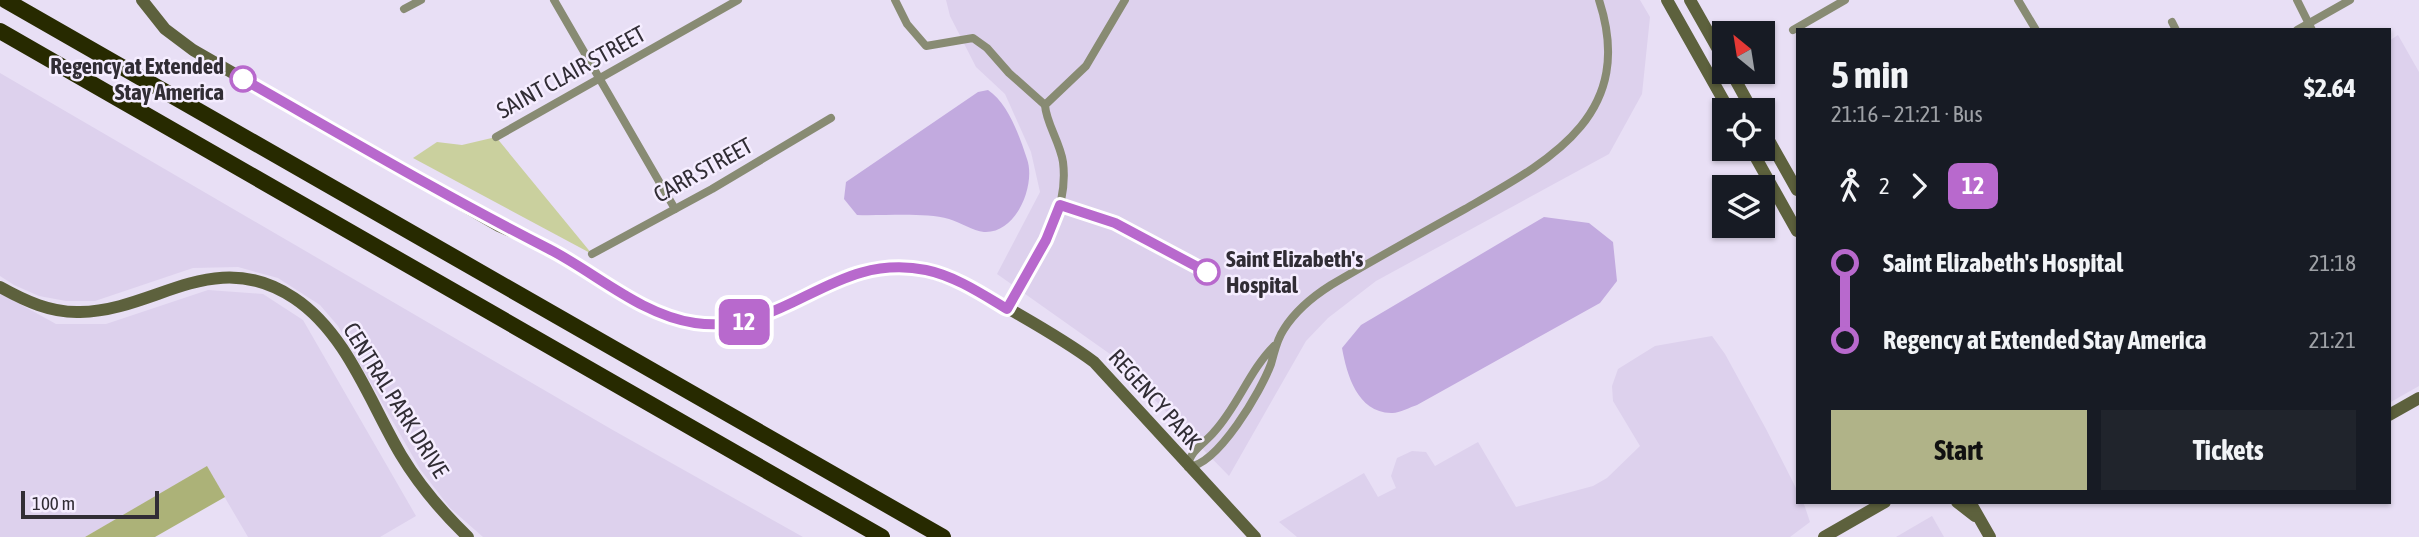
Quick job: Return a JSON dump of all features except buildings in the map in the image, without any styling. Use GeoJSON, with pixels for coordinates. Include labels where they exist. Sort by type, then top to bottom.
{"type":"FeatureCollection","features":[{"type":"Feature","properties":{"kind":"highway"},"geometry":{"type":"LineString","coordinates":[[5,0],[943,537]]}},
{"type":"Feature","properties":{"kind":"highway"},"geometry":{"type":"LineString","coordinates":[[15,0],[31,15]]}},
{"type":"Feature","properties":{"kind":"highway"},"geometry":{"type":"LineString","coordinates":[[0,31],[882,537]]}},
{"type":"Feature","properties":{"kind":"street","name":"REGENCY PARK"},"geometry":{"type":"LineString","coordinates":[[142,0],[165,29],[193,50],[499,226],[550,250],[656,311],[678,320],[720,325],[746,322],[767,316],[849,275],[875,267],[928,270],[967,286],[1094,362],[1255,537]]}},
{"type":"Feature","properties":{"kind":"street"},"geometry":{"type":"LineString","coordinates":[[404,9],[421,0]]}},
{"type":"Feature","properties":{"kind":"street"},"geometry":{"type":"LineString","coordinates":[[554,0],[675,209]]}},
{"type":"Feature","properties":{"kind":"street","name":"SAINT CLAIR STREET"},"geometry":{"type":"LineString","coordinates":[[496,137],[738,0]]}},
{"type":"Feature","properties":{"kind":"street"},"geometry":{"type":"LineString","coordinates":[[895,0],[907,24],[926,46],[973,38],[1045,105],[1063,162],[1062,194],[1054,225],[1007,309]]}},
{"type":"Feature","properties":{"kind":"street"},"geometry":{"type":"LineString","coordinates":[[1045,105],[1086,66],[1125,0]]}},
{"type":"Feature","properties":{"kind":"street"},"geometry":{"type":"LineString","coordinates":[[1188,467],[1202,462],[1236,426],[1271,364],[1275,346],[1289,321],[1314,296],[1532,170],[1577,134],[1594,106],[1605,69],[1606,32],[1599,0]]}},
{"type":"Feature","properties":{"kind":"street"},"geometry":{"type":"LineString","coordinates":[[1667,0],[1722,98]]}},
{"type":"Feature","properties":{"kind":"street"},"geometry":{"type":"LineString","coordinates":[[1690,0],[1712,39]]}},
{"type":"Feature","properties":{"kind":"street"},"geometry":{"type":"LineString","coordinates":[[1796,28],[1845,0]]}},
{"type":"Feature","properties":{"kind":"street"},"geometry":{"type":"LineString","coordinates":[[2018,0],[2035,28]]}},
{"type":"Feature","properties":{"kind":"street"},"geometry":{"type":"LineString","coordinates":[[2297,0],[2311,27],[2350,0]]}},
{"type":"Feature","properties":{"kind":"street","name":"CARR STREET"},"geometry":{"type":"LineString","coordinates":[[592,254],[831,118]]}},
{"type":"Feature","properties":{"kind":"street"},"geometry":{"type":"LineString","coordinates":[[1775,151],[1796,188]]}},
{"type":"Feature","properties":{"kind":"street"},"geometry":{"type":"LineString","coordinates":[[1758,161],[1796,229]]}},
{"type":"Feature","properties":{"kind":"street","name":"CENTRAL PARK DRIVE"},"geometry":{"type":"LineString","coordinates":[[0,287],[31,304],[78,313],[122,305],[186,283],[216,278],[255,281],[294,298],[325,326],[422,487],[468,537]]}},
{"type":"Feature","properties":{"kind":"street"},"geometry":{"type":"LineString","coordinates":[[1188,467],[1191,455],[1224,421],[1261,359],[1275,346]]}},
{"type":"Feature","properties":{"kind":"street"},"geometry":{"type":"LineString","coordinates":[[2391,414],[2419,398]]}},
{"type":"Feature","properties":{"kind":"street"},"geometry":{"type":"LineString","coordinates":[[1824,537],[1882,504]]}},
{"type":"Feature","properties":{"kind":"street"},"geometry":{"type":"LineString","coordinates":[[1960,504],[1980,520]]}},
{"type":"Feature","properties":{"kind":"street"},"geometry":{"type":"LineString","coordinates":[[1971,504],[1990,537]]}},
{"type":"Feature","properties":{"kind":"shaded area"},"geometry":{"type":"Polygon","coordinates":[[[946,0],[1640,0],[1650,17],[1642,94],[1609,154],[1376,281],[1328,318],[1306,341],[1229,476],[1110,354],[997,274],[1040,192],[1031,152],[1005,94],[976,67],[950,16],[946,0]]]}},
{"type":"Feature","properties":{"kind":"shaded area"},"geometry":{"type":"Polygon","coordinates":[[[2398,35],[2419,72],[2419,386],[2391,402],[2391,40],[2398,35]]]}},
{"type":"Feature","properties":{"kind":"shaded area"},"geometry":{"type":"Polygon","coordinates":[[[0,73],[611,429],[803,537],[483,537],[450,508],[420,469],[338,326],[320,305],[278,278],[238,267],[193,268],[95,301],[66,301],[39,296],[14,285],[0,276],[0,73]]]}},
{"type":"Feature","properties":{"kind":"shaded area"},"geometry":{"type":"Polygon","coordinates":[[[988,90],[1002,103],[1012,121],[1029,169],[1026,194],[1021,206],[1006,225],[984,232],[939,217],[857,215],[844,199],[846,182],[978,92],[988,90]]]}},
{"type":"Feature","properties":{"kind":"shaded area"},"geometry":{"type":"Polygon","coordinates":[[[1544,217],[1589,223],[1613,242],[1617,281],[1600,303],[1417,405],[1391,413],[1379,411],[1362,399],[1351,380],[1342,348],[1361,325],[1544,217]]]}},
{"type":"Feature","properties":{"kind":"shaded area"},"geometry":{"type":"Polygon","coordinates":[[[208,290],[263,294],[303,320],[416,516],[380,537],[248,537],[207,467],[85,537],[0,537],[0,293],[56,324],[106,324],[208,290]]]}},
{"type":"Feature","properties":{"kind":"shaded area"},"geometry":{"type":"Polygon","coordinates":[[[1712,336],[1725,354],[1766,429],[1796,488],[1796,504],[1804,504],[1810,522],[1790,537],[1297,537],[1279,522],[1364,473],[1378,497],[1396,488],[1391,476],[1397,458],[1412,451],[1426,452],[1435,466],[1478,442],[1516,507],[1593,486],[1607,478],[1640,446],[1613,401],[1612,386],[1618,369],[1655,346],[1712,336]]]}},
{"type":"Feature","properties":{"kind":"shaded area"},"geometry":{"type":"Polygon","coordinates":[[[1932,516],[1944,537],[1896,537],[1932,516]]]}},
{"type":"Feature","properties":{"kind":"green space"},"geometry":{"type":"Polygon","coordinates":[[[496,137],[592,254],[413,158],[437,142],[462,145],[496,137]]]}},
{"type":"Feature","properties":{"kind":"green space"},"geometry":{"type":"Polygon","coordinates":[[[207,466],[225,497],[155,537],[85,537],[207,466]]]}},
{"type":"Feature","properties":{"kind":"bus line","name":"12"},"geometry":{"type":"LineString","coordinates":[[243,79],[499,226],[550,250],[656,311],[678,320],[720,325],[746,322],[767,316],[825,285],[875,267],[928,270],[967,286],[1007,309],[1054,225],[1060,205],[1115,223],[1207,272]]}},
{"type":"Feature","properties":{"kind":"place","name":"Regency at Extended Stay America"},"geometry":{"type":"Point","coordinates":[243,79]}},
{"type":"Feature","properties":{"kind":"place","name":"Saint Elizabeth's Hospital"},"geometry":{"type":"Point","coordinates":[1207,272]}}]}
